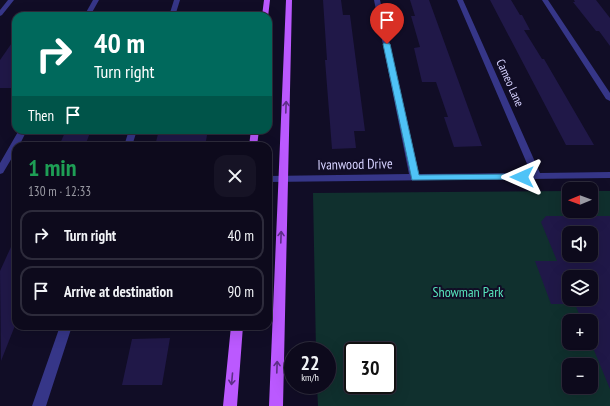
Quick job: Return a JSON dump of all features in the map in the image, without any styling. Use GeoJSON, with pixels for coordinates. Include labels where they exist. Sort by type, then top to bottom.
{"type":"FeatureCollection","features":[{"type":"Feature","properties":{"kind":"main road"},"geometry":{"type":"LineString","coordinates":[[266,12],[267,0]]}},
{"type":"Feature","properties":{"kind":"main road"},"geometry":{"type":"LineString","coordinates":[[276,406],[290,0]]}},
{"type":"Feature","properties":{"kind":"main road"},"geometry":{"type":"LineString","coordinates":[[230,406],[237,330]]}},
{"type":"Feature","properties":{"kind":"street"},"geometry":{"type":"LineString","coordinates":[[0,14],[11,0]]}},
{"type":"Feature","properties":{"kind":"street"},"geometry":{"type":"LineString","coordinates":[[89,12],[96,0]]}},
{"type":"Feature","properties":{"kind":"street"},"geometry":{"type":"LineString","coordinates":[[174,12],[178,0]]}},
{"type":"Feature","properties":{"kind":"street"},"geometry":{"type":"LineString","coordinates":[[377,0],[415,178]]}},
{"type":"Feature","properties":{"kind":"street","name":"Cameo Lane"},"geometry":{"type":"LineString","coordinates":[[460,0],[537,176]]}},
{"type":"Feature","properties":{"kind":"street"},"geometry":{"type":"LineString","coordinates":[[545,0],[610,99]]}},
{"type":"Feature","properties":{"kind":"street"},"geometry":{"type":"LineString","coordinates":[[0,171],[12,150]]}},
{"type":"Feature","properties":{"kind":"street","name":"Ivanwood Drive"},"geometry":{"type":"LineString","coordinates":[[272,179],[610,175]]}},
{"type":"Feature","properties":{"kind":"street"},"geometry":{"type":"LineString","coordinates":[[39,406],[65,330]]}},
{"type":"Feature","properties":{"kind":"green space","name":"Showman Park"},"geometry":{"type":"Polygon","coordinates":[[[562,191],[562,218],[598,218],[598,191],[610,191],[610,406],[318,406],[317,394],[336,394],[336,342],[316,342],[313,193],[562,191]]]}},
{"type":"Feature","properties":{"kind":"building"},"geometry":{"type":"Polygon","coordinates":[[[323,0],[341,0],[343,15],[350,15],[365,131],[354,131],[356,148],[332,149],[325,60],[327,60],[323,0]]]}},
{"type":"Feature","properties":{"kind":"building"},"geometry":{"type":"Polygon","coordinates":[[[410,0],[429,0],[482,146],[454,147],[444,117],[448,117],[436,82],[422,82],[414,48],[420,47],[411,16],[415,16],[410,0]]]}},
{"type":"Feature","properties":{"kind":"building"},"geometry":{"type":"Polygon","coordinates":[[[490,0],[511,0],[520,15],[522,15],[530,30],[524,30],[542,59],[544,59],[594,145],[566,145],[490,0]]]}},
{"type":"Feature","properties":{"kind":"building"},"geometry":{"type":"Polygon","coordinates":[[[574,0],[596,0],[610,18],[610,46],[599,31],[596,31],[573,2],[575,2],[574,0]]]}},
{"type":"Feature","properties":{"kind":"building"},"geometry":{"type":"Polygon","coordinates":[[[12,43],[12,88],[0,88],[0,60],[12,43]]]}},
{"type":"Feature","properties":{"kind":"building"},"geometry":{"type":"Polygon","coordinates":[[[64,134],[90,134],[86,142],[61,142],[64,134]]]}},
{"type":"Feature","properties":{"kind":"building"},"geometry":{"type":"Polygon","coordinates":[[[158,134],[207,134],[206,142],[156,142],[158,134]]]}},
{"type":"Feature","properties":{"kind":"building"},"geometry":{"type":"Polygon","coordinates":[[[546,216],[562,216],[562,218],[598,218],[598,216],[610,216],[610,389],[594,350],[598,350],[598,314],[579,314],[576,306],[598,306],[598,270],[562,270],[562,304],[551,304],[535,261],[557,261],[541,222],[546,216]]]}},
{"type":"Feature","properties":{"kind":"building"},"geometry":{"type":"Polygon","coordinates":[[[12,245],[12,330],[13,330],[1,361],[0,271],[12,245]]]}},
{"type":"Feature","properties":{"kind":"building"},"geometry":{"type":"Polygon","coordinates":[[[170,338],[162,385],[122,385],[132,339],[170,338]]]}},
{"type":"Feature","properties":{"kind":"route"},"geometry":{"type":"LineString","coordinates":[[387,44],[415,178],[522,177]]}}]}
